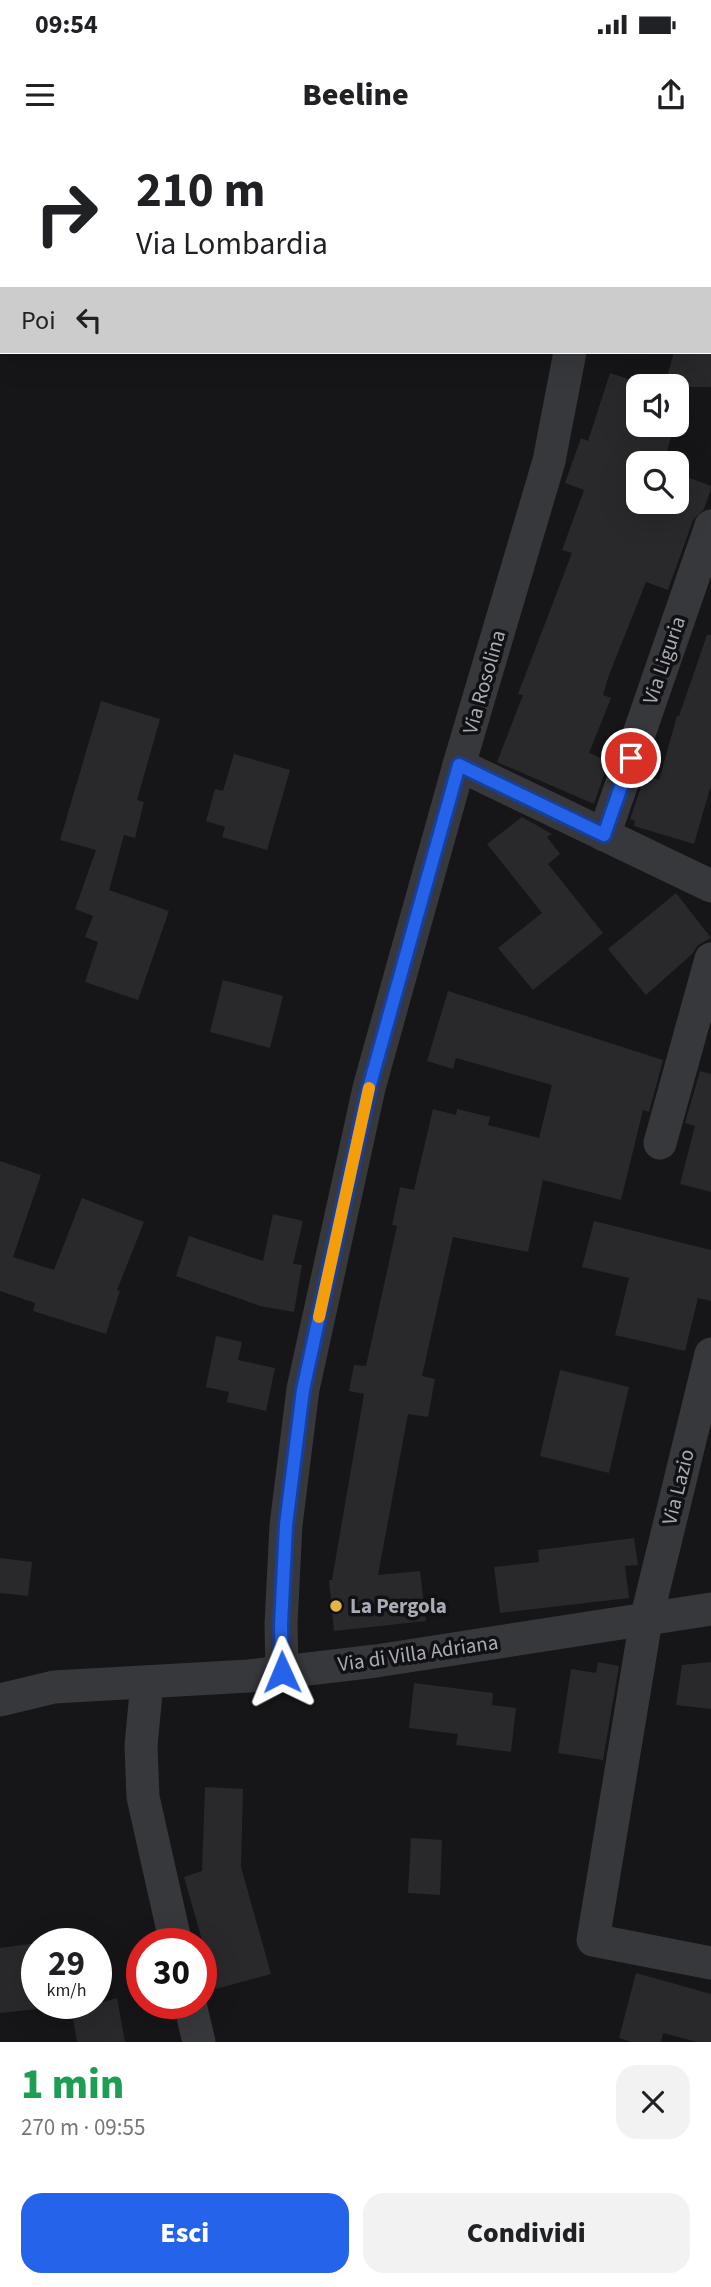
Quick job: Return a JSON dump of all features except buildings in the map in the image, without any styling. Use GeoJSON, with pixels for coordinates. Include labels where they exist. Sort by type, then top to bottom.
{"type":"FeatureCollection","features":[{"type":"Feature","properties":{"kind":"street","name":"Via Rosolina"},"geometry":{"type":"LineString","coordinates":[[282,1672],[281,1624],[286,1525],[303,1390],[369,1088],[459,765],[549,461],[570,354]]}},
{"type":"Feature","properties":{"kind":"street","name":"Via Liguria"},"geometry":{"type":"LineString","coordinates":[[604,835],[711,526]]}},
{"type":"Feature","properties":{"kind":"street"},"geometry":{"type":"LineString","coordinates":[[459,765],[711,886]]}},
{"type":"Feature","properties":{"kind":"street"},"geometry":{"type":"LineString","coordinates":[[660,1143],[711,959]]}},
{"type":"Feature","properties":{"kind":"street","name":"Via Lazio"},"geometry":{"type":"LineString","coordinates":[[711,1354],[646,1620],[593,1940],[711,1963]]}},
{"type":"Feature","properties":{"kind":"street","name":"Via di Villa Adriana"},"geometry":{"type":"LineString","coordinates":[[0,1700],[54,1687],[282,1672],[376,1661],[711,1609]]}},
{"type":"Feature","properties":{"kind":"street"},"geometry":{"type":"LineString","coordinates":[[147,1682],[142,1746],[143,1797],[172,1928]]}},
{"type":"Feature","properties":{"kind":"street"},"geometry":{"type":"LineString","coordinates":[[193,2019],[198,2042]]}},
{"type":"Feature","properties":{"kind":"slow traffic"},"geometry":{"type":"LineString","coordinates":[[319,1317],[369,1088]]}},
{"type":"Feature","properties":{"kind":"place","name":"La Pergola"},"geometry":{"type":"Point","coordinates":[336,1606]}},
{"type":"Feature","properties":{"kind":"route"},"geometry":{"type":"LineString","coordinates":[[282,1672],[281,1624],[286,1525],[300,1405],[369,1088],[459,765],[604,835],[631,758]]}}]}
